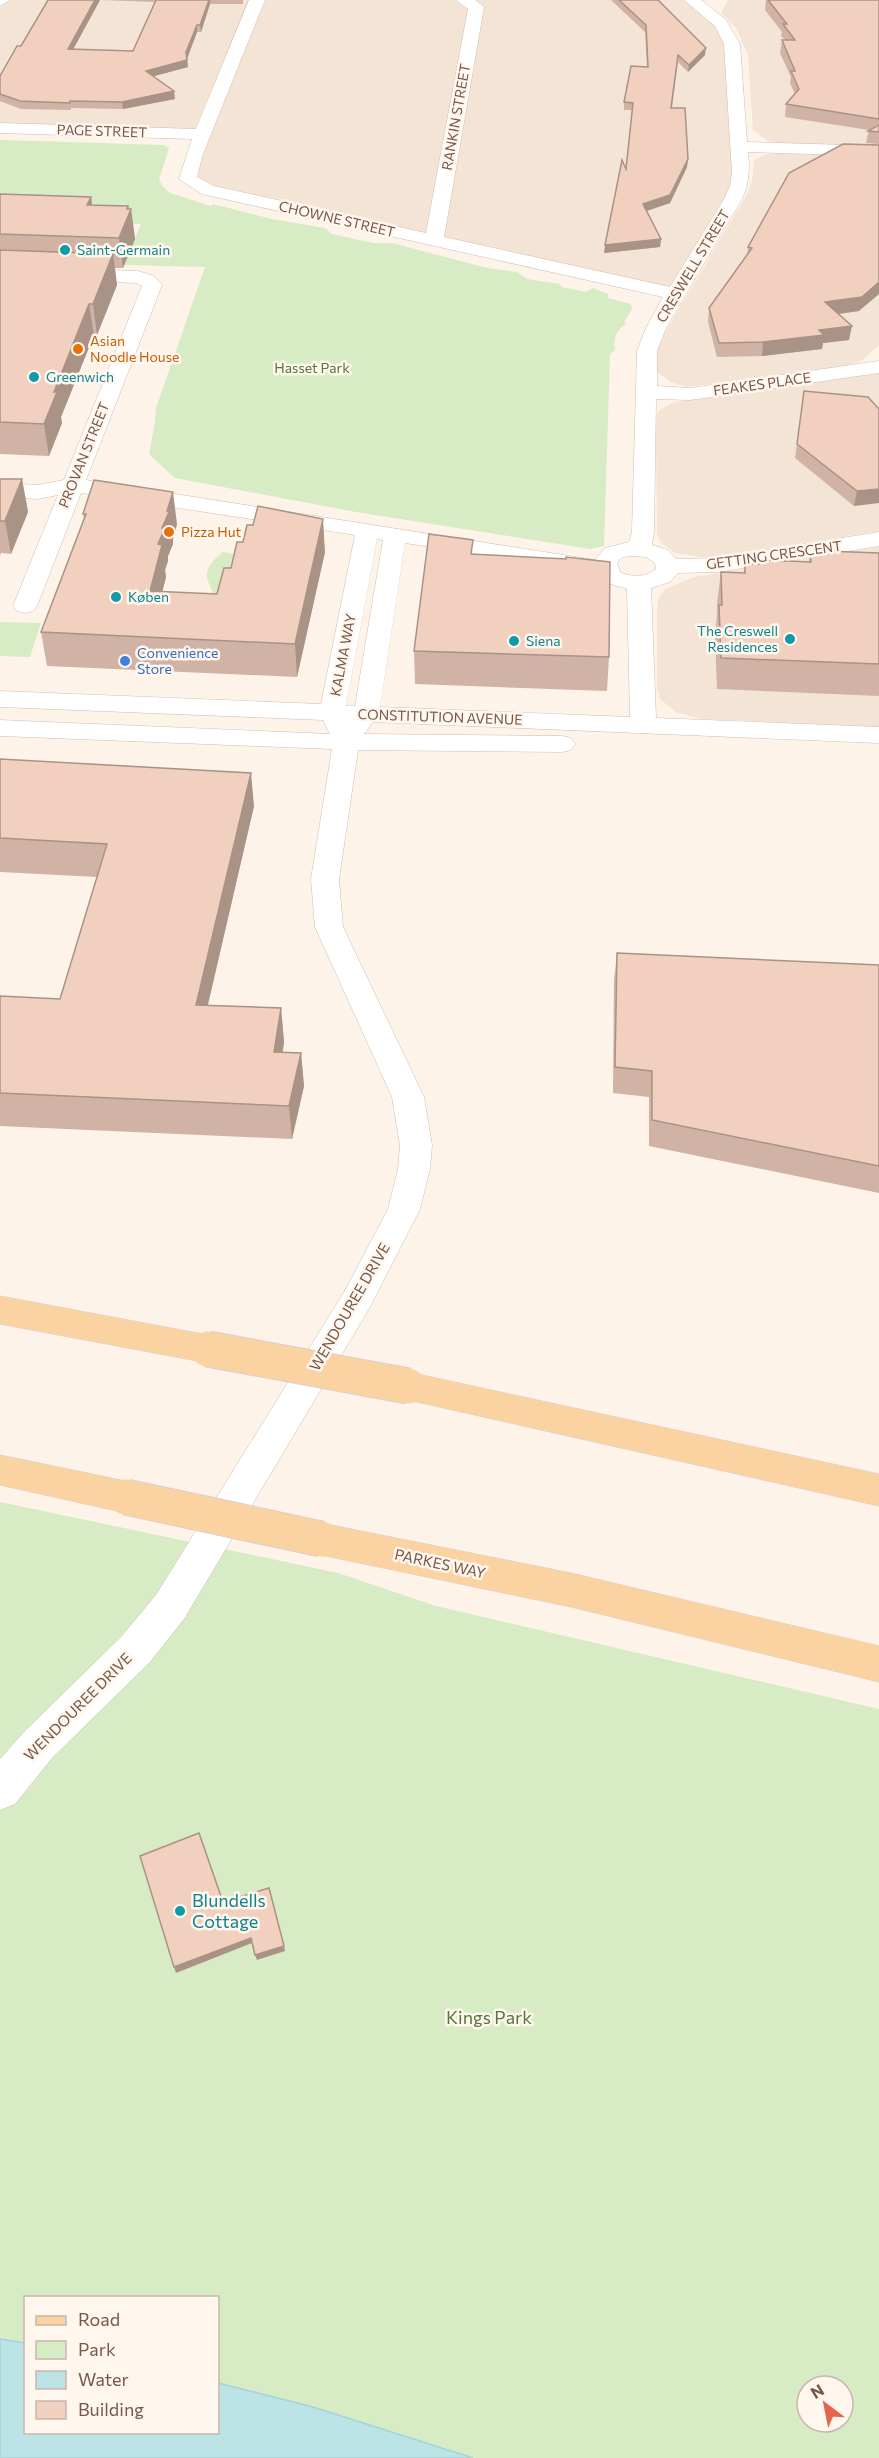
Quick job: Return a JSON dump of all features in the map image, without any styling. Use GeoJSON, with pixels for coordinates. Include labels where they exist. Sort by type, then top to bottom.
{"type":"FeatureCollection","features":[{"type":"Feature","properties":{"kind":"main road"},"geometry":{"type":"LineString","coordinates":[[0,1310],[408,1386],[879,1490]]}},
{"type":"Feature","properties":{"kind":"main road","name":"PARKES WAY"},"geometry":{"type":"LineString","coordinates":[[0,1470],[571,1590],[879,1664]]}},
{"type":"Feature","properties":{"kind":"street","name":"CHOWNE STREET"},"geometry":{"type":"LineString","coordinates":[[257,0],[194,154],[188,179],[208,190],[675,294]]}},
{"type":"Feature","properties":{"kind":"street","name":"RANKIN STREET"},"geometry":{"type":"LineString","coordinates":[[434,242],[476,7],[464,0]]}},
{"type":"Feature","properties":{"kind":"street","name":"CRESWELL STREET"},"geometry":{"type":"LineString","coordinates":[[639,549],[643,521],[645,362],[649,343],[675,294],[737,192],[741,173],[741,147],[732,44],[721,22],[699,1]]}},
{"type":"Feature","properties":{"kind":"street","name":"PAGE STREET"},"geometry":{"type":"LineString","coordinates":[[0,128],[204,134]]}},
{"type":"Feature","properties":{"kind":"street"},"geometry":{"type":"LineString","coordinates":[[741,147],[879,151]]}},
{"type":"Feature","properties":{"kind":"street","name":"PROVAN STREET"},"geometry":{"type":"LineString","coordinates":[[0,272],[87,282],[128,293],[143,305],[25,606]]}},
{"type":"Feature","properties":{"kind":"street","name":"PROVAN STREET"},"geometry":{"type":"LineString","coordinates":[[0,287],[87,282]]}},
{"type":"Feature","properties":{"kind":"street","name":"FEAKES PLACE"},"geometry":{"type":"LineString","coordinates":[[645,393],[690,394],[879,367]]}},
{"type":"Feature","properties":{"kind":"street"},"geometry":{"type":"LineString","coordinates":[[35,471],[46,471],[72,485],[604,567],[612,577],[639,584],[658,580],[668,571],[668,566],[662,556],[639,549],[613,553],[605,562],[604,567]]}},
{"type":"Feature","properties":{"kind":"street"},"geometry":{"type":"LineString","coordinates":[[0,490],[38,492],[72,485]]}},
{"type":"Feature","properties":{"kind":"street","name":"KALMA WAY"},"geometry":{"type":"LineString","coordinates":[[346,742],[333,712],[367,531]]}},
{"type":"Feature","properties":{"kind":"street"},"geometry":{"type":"LineString","coordinates":[[346,742],[366,714],[396,535]]}},
{"type":"Feature","properties":{"kind":"street","name":"GETTING CRESCENT"},"geometry":{"type":"LineString","coordinates":[[668,566],[723,564],[879,539]]}},
{"type":"Feature","properties":{"kind":"street"},"geometry":{"type":"LineString","coordinates":[[639,584],[643,726]]}},
{"type":"Feature","properties":{"kind":"street","name":"CONSTITUTION AVENUE"},"geometry":{"type":"LineString","coordinates":[[0,699],[879,735]]}},
{"type":"Feature","properties":{"kind":"street","name":"CONSTITUTION AVENUE"},"geometry":{"type":"LineString","coordinates":[[0,728],[346,742],[644,744],[879,754]]}},
{"type":"Feature","properties":{"kind":"street","name":"WENDOUREE DRIVE"},"geometry":{"type":"LineString","coordinates":[[0,1790],[38,1745],[135,1650],[170,1607],[358,1298],[404,1209],[414,1169],[416,1145],[408,1097],[329,927],[325,879],[346,742]]}},
{"type":"Feature","properties":{"kind":"shaded area"},"geometry":{"type":"Polygon","coordinates":[[[0,0],[710,0],[696,2],[732,44],[739,188],[675,294],[208,190],[188,179],[204,134],[0,127],[0,0]]]}},
{"type":"Feature","properties":{"kind":"shaded area"},"geometry":{"type":"Polygon","coordinates":[[[728,0],[879,0],[879,345],[861,361],[845,366],[687,387],[670,382],[657,372],[657,352],[663,336],[746,196],[752,181],[754,160],[764,155],[794,148],[768,141],[753,130],[748,55],[736,28],[721,13],[728,0]]]}},
{"type":"Feature","properties":{"kind":"shaded area"},"geometry":{"type":"Polygon","coordinates":[[[879,373],[879,531],[708,558],[675,553],[660,542],[657,533],[656,426],[657,414],[660,410],[672,403],[685,400],[879,373]]]}},
{"type":"Feature","properties":{"kind":"shaded area"},"geometry":{"type":"Polygon","coordinates":[[[879,547],[879,727],[702,719],[676,712],[660,699],[657,687],[657,610],[658,600],[665,589],[694,577],[879,547]]]}},
{"type":"Feature","properties":{"kind":"green space","name":"Hasset Park"},"geometry":{"type":"Polygon","coordinates":[[[0,140],[164,145],[169,148],[159,179],[170,193],[211,206],[213,204],[272,219],[325,228],[332,234],[373,243],[392,243],[487,268],[517,272],[527,279],[560,284],[562,287],[586,292],[593,288],[608,294],[608,298],[631,304],[632,309],[624,322],[626,324],[618,332],[614,342],[615,350],[610,354],[604,546],[590,549],[356,512],[175,478],[149,454],[156,408],[205,267],[124,265],[141,224],[0,221],[0,140]]]}},
{"type":"Feature","properties":{"kind":"green space"},"geometry":{"type":"Polygon","coordinates":[[[223,552],[234,554],[220,599],[217,600],[207,574],[211,564],[223,552]]]}},
{"type":"Feature","properties":{"kind":"green space"},"geometry":{"type":"Polygon","coordinates":[[[0,622],[41,623],[30,657],[0,656],[0,622]]]}},
{"type":"Feature","properties":{"kind":"green space","name":"Kings Park"},"geometry":{"type":"Polygon","coordinates":[[[0,1502],[338,1573],[436,1606],[879,1709],[879,2458],[473,2458],[313,2407],[219,2383],[219,2296],[24,2296],[24,2343],[0,2339],[0,1502]]]}},
{"type":"Feature","properties":{"kind":"water"},"geometry":{"type":"Polygon","coordinates":[[[0,2339],[24,2343],[24,2434],[219,2434],[219,2383],[313,2407],[473,2458],[0,2458],[0,2339]]]}},
{"type":"Feature","properties":{"kind":"building"},"geometry":{"type":"Polygon","coordinates":[[[48,0],[95,0],[68,49],[133,51],[156,0],[209,0],[200,25],[197,25],[186,52],[187,60],[146,71],[174,91],[122,102],[70,101],[70,103],[20,101],[0,94],[0,76],[48,0]]]}},
{"type":"Feature","properties":{"kind":"building"},"geometry":{"type":"Polygon","coordinates":[[[619,0],[658,0],[706,48],[689,65],[678,55],[671,108],[685,108],[688,159],[670,195],[643,204],[661,239],[605,245],[622,160],[626,169],[633,103],[624,102],[631,66],[648,67],[646,25],[619,0]]]}},
{"type":"Feature","properties":{"kind":"building"},"geometry":{"type":"Polygon","coordinates":[[[768,0],[879,0],[879,119],[786,104],[799,89],[791,71],[795,71],[782,40],[795,40],[783,24],[787,24],[768,0]]]}},
{"type":"Feature","properties":{"kind":"building"},"geometry":{"type":"Polygon","coordinates":[[[879,125],[879,132],[868,131],[879,125]]]}},
{"type":"Feature","properties":{"kind":"building"},"geometry":{"type":"Polygon","coordinates":[[[843,144],[879,145],[879,282],[862,297],[825,302],[852,326],[819,330],[824,335],[763,342],[719,343],[709,308],[752,248],[748,247],[789,173],[843,144]]]}},
{"type":"Feature","properties":{"kind":"building"},"geometry":{"type":"Polygon","coordinates":[[[0,194],[91,197],[87,205],[128,206],[127,209],[131,209],[119,238],[0,234],[0,194]]]}},
{"type":"Feature","properties":{"kind":"building"},"geometry":{"type":"Polygon","coordinates":[[[0,250],[113,254],[93,304],[89,304],[54,392],[57,392],[44,424],[0,422],[0,250]]]}},
{"type":"Feature","properties":{"kind":"building"},"geometry":{"type":"Polygon","coordinates":[[[804,391],[868,397],[879,409],[879,489],[857,491],[797,444],[804,391]]]}},
{"type":"Feature","properties":{"kind":"building"},"geometry":{"type":"Polygon","coordinates":[[[0,479],[22,479],[5,521],[0,521],[0,479]]]}},
{"type":"Feature","properties":{"kind":"building","name":"Køben"},"geometry":{"type":"Polygon","coordinates":[[[94,480],[173,492],[167,511],[169,512],[162,528],[165,528],[158,544],[162,545],[150,591],[217,594],[224,568],[231,568],[237,542],[243,542],[247,525],[253,525],[258,506],[323,519],[295,644],[41,632],[86,514],[83,514],[94,480]]]}},
{"type":"Feature","properties":{"kind":"building","name":"Siena"},"geometry":{"type":"Polygon","coordinates":[[[429,534],[473,540],[471,554],[566,559],[566,557],[610,562],[609,657],[414,651],[429,534]]]}},
{"type":"Feature","properties":{"kind":"building","name":"The Creswell Residences"},"geometry":{"type":"Polygon","coordinates":[[[825,551],[879,553],[879,664],[721,658],[719,605],[722,605],[721,572],[745,573],[745,564],[759,564],[759,560],[811,562],[810,554],[825,554],[825,551]]]}},
{"type":"Feature","properties":{"kind":"building"},"geometry":{"type":"Polygon","coordinates":[[[0,759],[251,773],[196,1005],[281,1008],[274,1052],[301,1053],[289,1106],[0,1093],[0,996],[60,999],[107,844],[0,838],[0,759]]]}},
{"type":"Feature","properties":{"kind":"building"},"geometry":{"type":"Polygon","coordinates":[[[617,953],[879,965],[879,1166],[652,1120],[652,1071],[615,1067],[617,953]]]}},
{"type":"Feature","properties":{"kind":"building"},"geometry":{"type":"Polygon","coordinates":[[[199,1833],[223,1902],[269,1888],[284,1946],[255,1955],[251,1938],[174,1967],[140,1856],[199,1833]]]}},
{"type":"Feature","properties":{"kind":"place","name":"Saint-Germain"},"geometry":{"type":"Point","coordinates":[65,250]}},
{"type":"Feature","properties":{"kind":"place","name":"Asian Noodle House"},"geometry":{"type":"Point","coordinates":[78,349]}},
{"type":"Feature","properties":{"kind":"place","name":"Greenwich"},"geometry":{"type":"Point","coordinates":[34,377]}},
{"type":"Feature","properties":{"kind":"place","name":"Pizza Hut"},"geometry":{"type":"Point","coordinates":[169,532]}},
{"type":"Feature","properties":{"kind":"place","name":"Køben"},"geometry":{"type":"Point","coordinates":[116,597]}},
{"type":"Feature","properties":{"kind":"place","name":"The Creswell Residences"},"geometry":{"type":"Point","coordinates":[790,639]}},
{"type":"Feature","properties":{"kind":"place","name":"Siena"},"geometry":{"type":"Point","coordinates":[514,641]}},
{"type":"Feature","properties":{"kind":"place","name":"Convenience Store"},"geometry":{"type":"Point","coordinates":[125,661]}},
{"type":"Feature","properties":{"kind":"place","name":"Blundells Cottage"},"geometry":{"type":"Point","coordinates":[180,1911]}}]}
